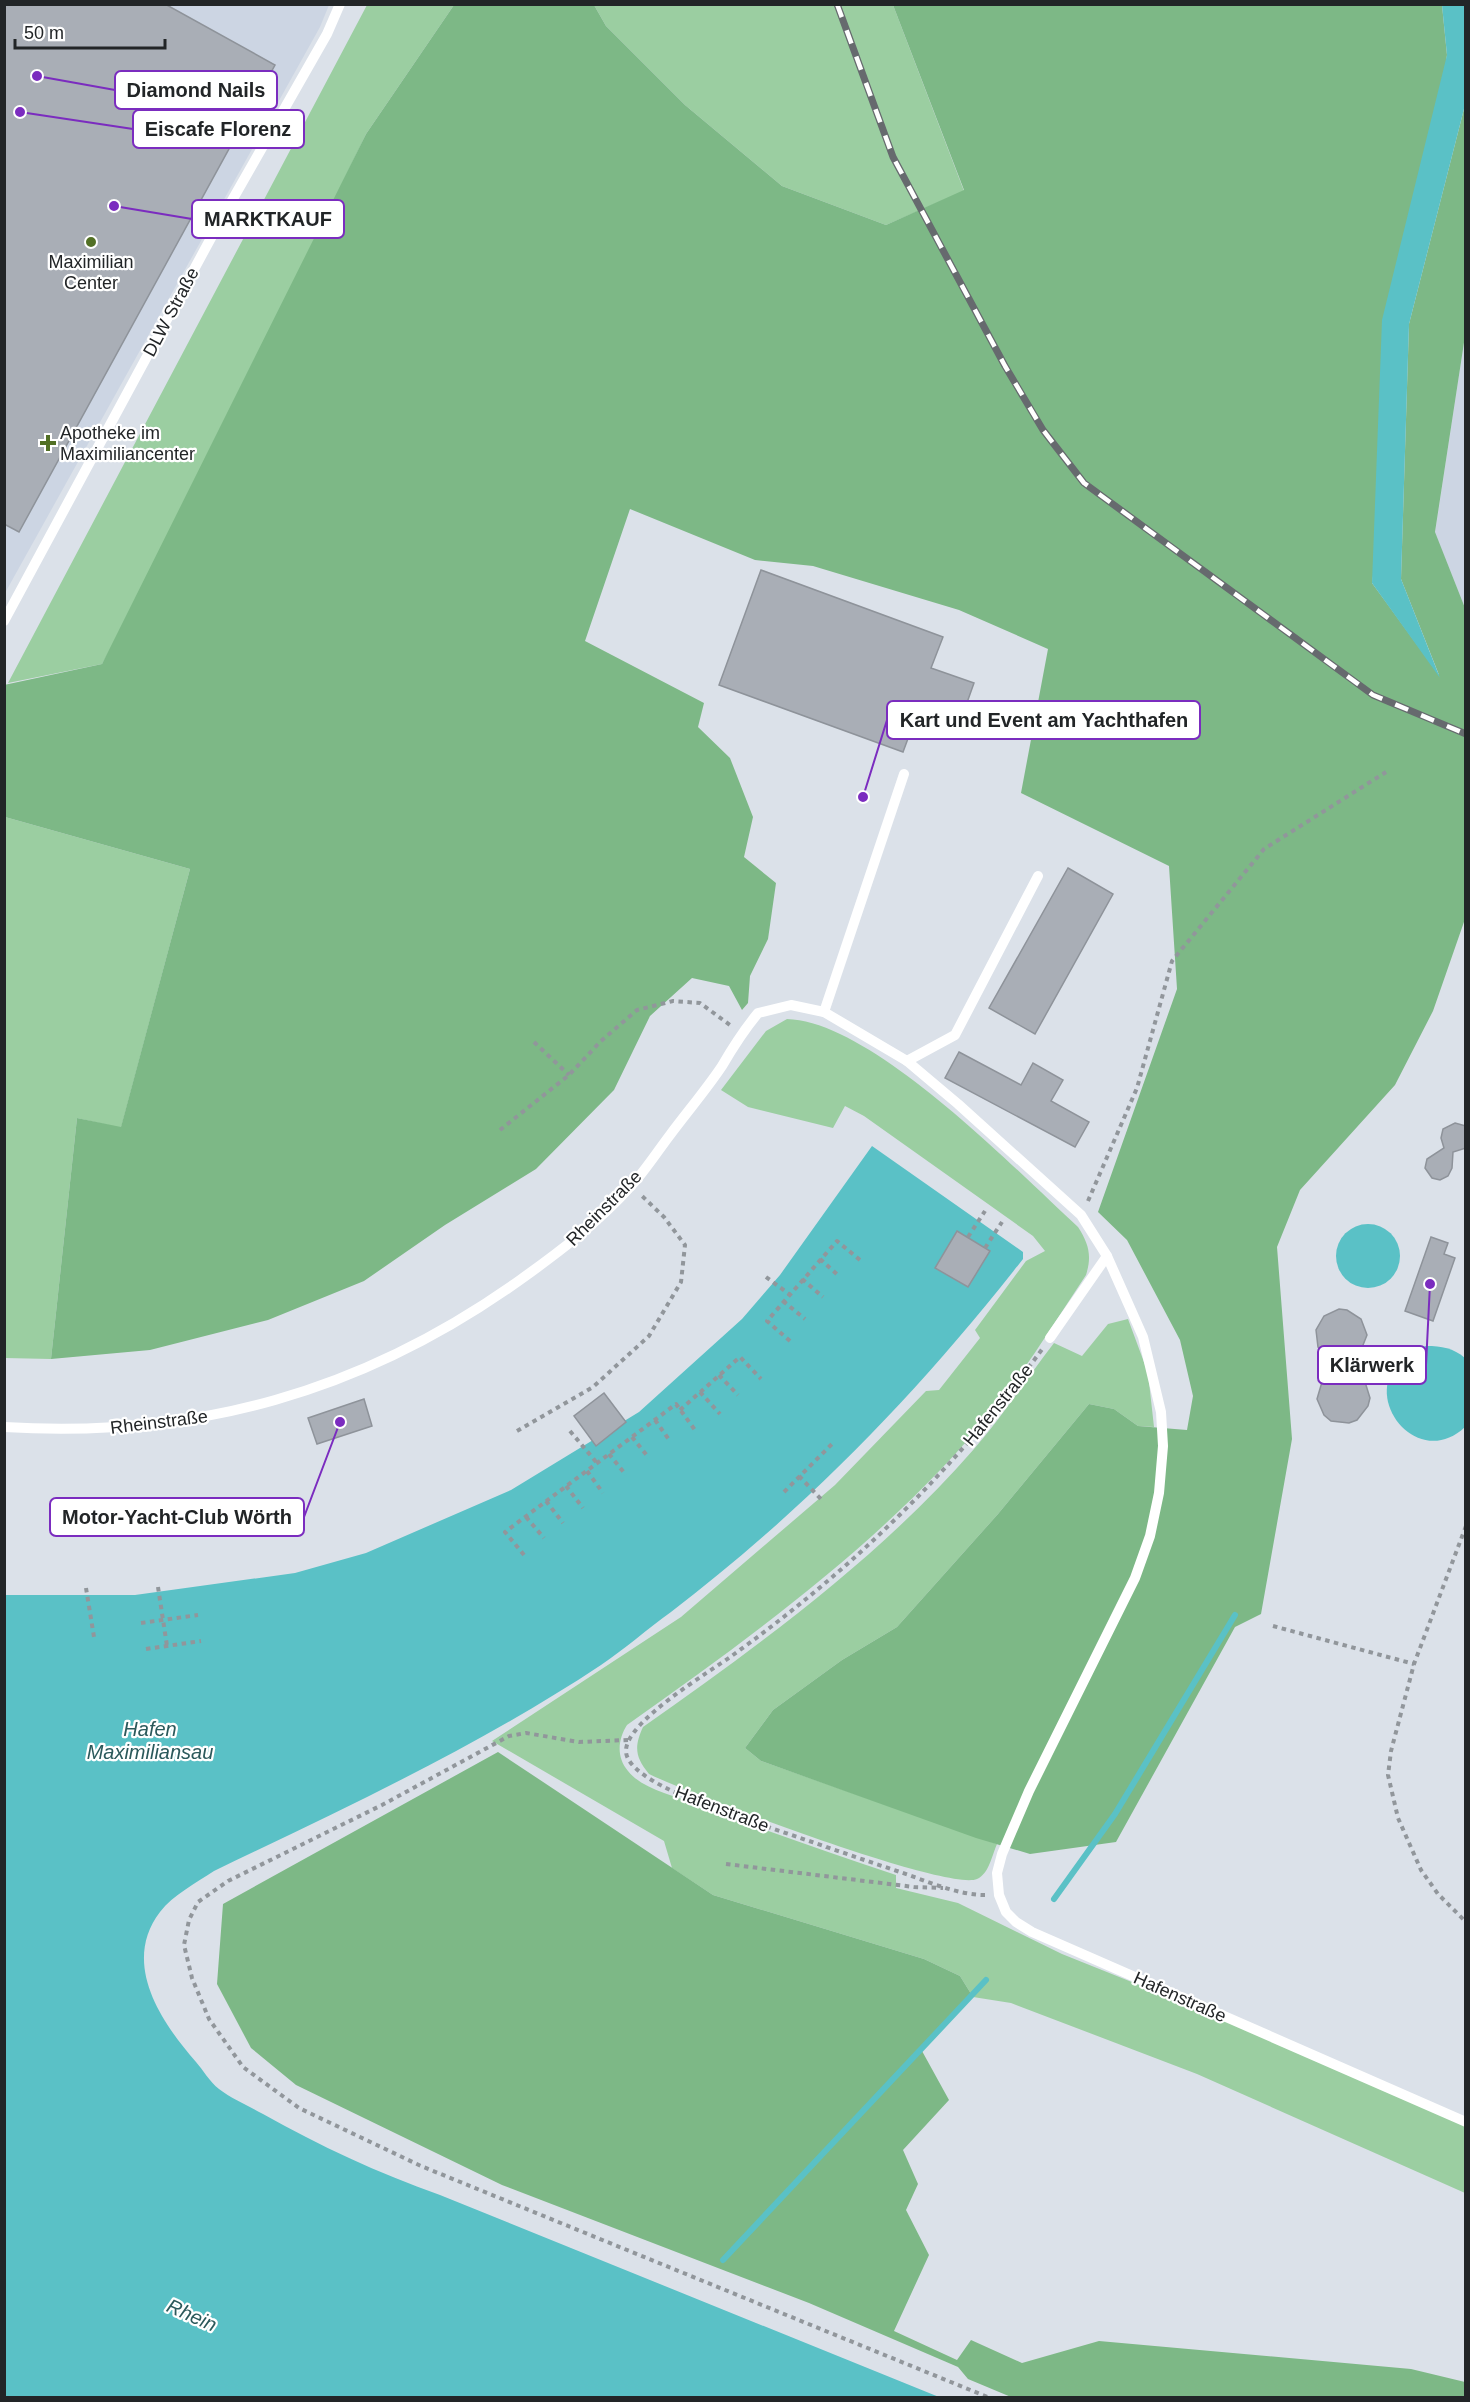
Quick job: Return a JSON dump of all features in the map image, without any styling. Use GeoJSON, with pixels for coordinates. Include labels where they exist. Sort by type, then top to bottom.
{"type":"FeatureCollection","features":[{"type":"Feature","properties":{"kind":"lane","name":"DLW Straße"},"geometry":{"type":"LineString","coordinates":[[4,621],[218,225],[327,34],[340,4]]}},
{"type":"Feature","properties":{"kind":"lane"},"geometry":{"type":"LineString","coordinates":[[824,1012],[904,774]]}},
{"type":"Feature","properties":{"kind":"lane"},"geometry":{"type":"LineString","coordinates":[[907,1060],[955,1035],[1038,876]]}},
{"type":"Feature","properties":{"kind":"lane","name":"Rheinstraße"},"geometry":{"type":"LineString","coordinates":[[4,1427],[57,1431],[130,1428],[202,1418],[269,1403],[335,1381],[412,1348],[497,1296],[564,1248],[631,1186],[721,1067],[741,1033],[758,1013],[774,1007],[799,1006],[824,1012],[907,1060],[1081,1215],[1107,1256],[1129,1299],[1153,1372],[1163,1446],[1159,1493],[1150,1536],[1135,1578],[1029,1791],[1002,1854],[998,1873],[999,1895]]}},
{"type":"Feature","properties":{"kind":"lane"},"geometry":{"type":"LineString","coordinates":[[1050,1338],[1107,1256]]}},
{"type":"Feature","properties":{"kind":"lane","name":"Hafenstraße"},"geometry":{"type":"LineString","coordinates":[[999,1895],[1006,1912],[1016,1922],[1032,1932],[1466,2122]]}},
{"type":"Feature","properties":{"kind":"path"},"geometry":{"type":"LineString","coordinates":[[1343,4],[1404,4]]}},
{"type":"Feature","properties":{"kind":"path"},"geometry":{"type":"LineString","coordinates":[[1081,1215],[1137,1088],[1172,961],[1263,849],[1386,772]]}},
{"type":"Feature","properties":{"kind":"path"},"geometry":{"type":"LineString","coordinates":[[500,1130],[568,1075],[601,1041],[637,1010],[673,1001],[700,1004],[741,1033]]}},
{"type":"Feature","properties":{"kind":"path"},"geometry":{"type":"LineString","coordinates":[[534,1042],[568,1075]]}},
{"type":"Feature","properties":{"kind":"path"},"geometry":{"type":"LineString","coordinates":[[517,1431],[593,1387],[649,1336],[681,1282],[685,1245],[664,1217],[631,1186]]}},
{"type":"Feature","properties":{"kind":"path"},"geometry":{"type":"LineString","coordinates":[[968,1238],[985,1211]]}},
{"type":"Feature","properties":{"kind":"path"},"geometry":{"type":"LineString","coordinates":[[985,1248],[1002,1222]]}},
{"type":"Feature","properties":{"kind":"path"},"geometry":{"type":"LineString","coordinates":[[790,1341],[767,1322],[789,1294],[837,1241],[860,1260]]}},
{"type":"Feature","properties":{"kind":"path"},"geometry":{"type":"LineString","coordinates":[[820,1259],[840,1277]]}},
{"type":"Feature","properties":{"kind":"path"},"geometry":{"type":"LineString","coordinates":[[766,1277],[789,1294]]}},
{"type":"Feature","properties":{"kind":"path"},"geometry":{"type":"LineString","coordinates":[[802,1279],[823,1298]]}},
{"type":"Feature","properties":{"kind":"path"},"geometry":{"type":"LineString","coordinates":[[783,1301],[805,1319]]}},
{"type":"Feature","properties":{"kind":"path","name":"Hafenstraße"},"geometry":{"type":"LineString","coordinates":[[999,1895],[978,1895],[950,1888],[740,1817],[655,1783],[634,1768],[626,1753],[628,1740],[654,1712],[759,1636],[838,1572],[912,1505],[1002,1404],[1050,1338]]}},
{"type":"Feature","properties":{"kind":"path"},"geometry":{"type":"LineString","coordinates":[[680,1410],[740,1357],[761,1379]]}},
{"type":"Feature","properties":{"kind":"path"},"geometry":{"type":"LineString","coordinates":[[719,1375],[738,1395]]}},
{"type":"Feature","properties":{"kind":"path"},"geometry":{"type":"LineString","coordinates":[[700,1392],[720,1414]]}},
{"type":"Feature","properties":{"kind":"path"},"geometry":{"type":"LineString","coordinates":[[524,1555],[505,1532],[676,1404],[695,1430]]}},
{"type":"Feature","properties":{"kind":"path"},"geometry":{"type":"LineString","coordinates":[[655,1420],[670,1441]]}},
{"type":"Feature","properties":{"kind":"path"},"geometry":{"type":"LineString","coordinates":[[570,1431],[597,1463]]}},
{"type":"Feature","properties":{"kind":"path"},"geometry":{"type":"LineString","coordinates":[[632,1437],[649,1458]]}},
{"type":"Feature","properties":{"kind":"path"},"geometry":{"type":"LineString","coordinates":[[784,1492],[832,1444]]}},
{"type":"Feature","properties":{"kind":"path"},"geometry":{"type":"LineString","coordinates":[[609,1454],[626,1475]]}},
{"type":"Feature","properties":{"kind":"path"},"geometry":{"type":"LineString","coordinates":[[587,1471],[603,1493]]}},
{"type":"Feature","properties":{"kind":"path"},"geometry":{"type":"LineString","coordinates":[[800,1476],[821,1499]]}},
{"type":"Feature","properties":{"kind":"path"},"geometry":{"type":"LineString","coordinates":[[566,1486],[584,1508]]}},
{"type":"Feature","properties":{"kind":"path"},"geometry":{"type":"LineString","coordinates":[[546,1501],[562,1523]]}},
{"type":"Feature","properties":{"kind":"path"},"geometry":{"type":"LineString","coordinates":[[526,1516],[544,1538]]}},
{"type":"Feature","properties":{"kind":"path"},"geometry":{"type":"LineString","coordinates":[[1466,1526],[1414,1664],[1391,1751],[1388,1775],[1392,1799],[1421,1870],[1438,1894],[1466,1922]]}},
{"type":"Feature","properties":{"kind":"path"},"geometry":{"type":"LineString","coordinates":[[158,1587],[167,1646]]}},
{"type":"Feature","properties":{"kind":"path"},"geometry":{"type":"LineString","coordinates":[[86,1588],[94,1637]]}},
{"type":"Feature","properties":{"kind":"path"},"geometry":{"type":"LineString","coordinates":[[141,1623],[198,1615]]}},
{"type":"Feature","properties":{"kind":"path"},"geometry":{"type":"LineString","coordinates":[[1273,1626],[1414,1664]]}},
{"type":"Feature","properties":{"kind":"path"},"geometry":{"type":"LineString","coordinates":[[147,1649],[201,1641]]}},
{"type":"Feature","properties":{"kind":"path"},"geometry":{"type":"LineString","coordinates":[[628,1740],[579,1743],[526,1733],[509,1736],[382,1805],[228,1881],[198,1902],[189,1920],[184,1945],[198,1997],[209,2019],[243,2067],[299,2108],[421,2166],[990,2397]]}},
{"type":"Feature","properties":{"kind":"path"},"geometry":{"type":"LineString","coordinates":[[726,1864],[914,1887],[950,1888]]}},
{"type":"Feature","properties":{"kind":"shaded area","name":"Maximilian Center"},"geometry":{"type":"Polygon","coordinates":[[[5,5],[329,5],[320,27],[5,593],[5,5]]]}},
{"type":"Feature","properties":{"kind":"shaded area"},"geometry":{"type":"Polygon","coordinates":[[[1465,336],[1465,608],[1435,533],[1465,336]]]}},
{"type":"Feature","properties":{"kind":"green space"},"geometry":{"type":"Polygon","coordinates":[[[367,5],[454,5],[366,134],[162,557],[102,664],[8,683],[367,5]]]}},
{"type":"Feature","properties":{"kind":"green space"},"geometry":{"type":"Polygon","coordinates":[[[454,5],[594,5],[606,26],[685,105],[782,186],[886,225],[964,190],[893,5],[1442,5],[1447,55],[1372,583],[1439,675],[1401,579],[1409,324],[1465,105],[1465,336],[1435,532],[1465,608],[1465,919],[1433,1011],[1395,1085],[1300,1190],[1277,1247],[1292,1439],[1261,1614],[1235,1627],[1116,1842],[1030,1854],[976,1838],[761,1761],[745,1748],[773,1710],[842,1660],[897,1627],[998,1514],[1089,1404],[1114,1409],[1138,1426],[1187,1430],[1193,1396],[1180,1340],[1127,1240],[1098,1212],[1177,989],[1169,866],[1021,793],[1048,649],[959,610],[813,566],[755,560],[630,509],[585,641],[704,703],[698,727],[730,758],[753,817],[744,857],[776,883],[768,939],[750,976],[748,1003],[742,1010],[729,986],[692,978],[650,1016],[614,1090],[536,1169],[445,1225],[364,1281],[268,1320],[150,1350],[51,1359],[77,1118],[121,1127],[190,869],[5,817],[4,685],[102,664],[366,134],[454,5]]]}},
{"type":"Feature","properties":{"kind":"green space"},"geometry":{"type":"Polygon","coordinates":[[[594,5],[893,5],[964,191],[886,225],[782,186],[685,105],[606,26],[594,5]]]}},
{"type":"Feature","properties":{"kind":"green space"},"geometry":{"type":"Polygon","coordinates":[[[5,817],[190,869],[121,1128],[77,1118],[51,1359],[5,1358],[5,817]]]}},
{"type":"Feature","properties":{"kind":"green space"},"geometry":{"type":"Polygon","coordinates":[[[787,1019],[821,1026],[859,1044],[900,1070],[941,1102],[981,1136],[1078,1227],[1088,1250],[1088,1268],[1086,1275],[1018,1378],[954,1456],[912,1499],[821,1580],[725,1654],[627,1725],[620,1742],[620,1754],[624,1766],[634,1777],[658,1791],[896,1875],[896,1888],[958,1903],[1062,1954],[1214,2015],[1465,2126],[1465,2193],[1197,2074],[1011,2003],[973,1997],[960,1976],[924,1959],[713,1895],[672,1868],[664,1841],[492,1741],[681,1617],[835,1485],[926,1391],[939,1390],[980,1338],[975,1330],[1026,1261],[1045,1251],[1033,1236],[864,1116],[845,1106],[833,1128],[748,1107],[721,1090],[766,1031],[787,1019]]]}},
{"type":"Feature","properties":{"kind":"green space"},"geometry":{"type":"Polygon","coordinates":[[[1128,1319],[1148,1373],[1154,1427],[1138,1426],[1114,1409],[1089,1404],[998,1514],[897,1627],[842,1660],[773,1710],[745,1748],[761,1761],[997,1844],[987,1869],[981,1877],[956,1879],[871,1857],[713,1801],[649,1774],[637,1752],[638,1740],[643,1727],[775,1631],[859,1563],[899,1527],[985,1436],[1054,1343],[1082,1356],[1108,1324],[1128,1319]]]}},
{"type":"Feature","properties":{"kind":"green space"},"geometry":{"type":"Polygon","coordinates":[[[498,1752],[713,1895],[924,1959],[960,1976],[973,1997],[922,2051],[949,2100],[903,2150],[918,2184],[906,2210],[929,2255],[894,2331],[957,2360],[971,2340],[1022,2363],[1099,2341],[1411,2369],[1465,2382],[1465,2397],[1011,2397],[968,2379],[958,2367],[809,2303],[502,2185],[296,2085],[251,2048],[217,1984],[223,1904],[498,1752]]]}},
{"type":"Feature","properties":{"kind":"water"},"geometry":{"type":"Polygon","coordinates":[[[1442,5],[1465,5],[1465,105],[1409,324],[1401,579],[1440,678],[1372,583],[1382,320],[1447,55],[1442,5]]]}},
{"type":"Feature","properties":{"kind":"water","name":"Hafen Maximiliansau"},"geometry":{"type":"Polygon","coordinates":[[[872,1146],[1023,1252],[1023,1259],[943,1356],[859,1447],[769,1532],[610,1659],[555,1695],[459,1749],[411,1775],[214,1871],[178,1895],[160,1912],[149,1931],[144,1951],[145,1971],[150,1991],[170,2029],[213,2083],[229,2096],[284,2126],[394,2178],[939,2397],[5,2397],[4,1595],[135,1595],[295,1573],[366,1553],[511,1490],[639,1412],[742,1319],[780,1275],[872,1146]]]}},
{"type":"Feature","properties":{"kind":"water"},"geometry":{"type":"Polygon","coordinates":[[[1368,1224],[1386,1230],[1394,1238],[1400,1256],[1394,1274],[1386,1282],[1368,1288],[1350,1282],[1342,1274],[1336,1256],[1342,1238],[1350,1230],[1368,1224]]]}},
{"type":"Feature","properties":{"kind":"water"},"geometry":{"type":"Polygon","coordinates":[[[1426,1346],[1447,1348],[1465,1358],[1465,1427],[1444,1439],[1424,1440],[1407,1431],[1394,1416],[1387,1397],[1389,1378],[1401,1360],[1426,1346]]]}},
{"type":"Feature","properties":{"kind":"building","name":"Maximilian Center"},"geometry":{"type":"Polygon","coordinates":[[[4,4],[165,4],[275,65],[19,532],[4,524],[4,4]]]}},
{"type":"Feature","properties":{"kind":"building"},"geometry":{"type":"Polygon","coordinates":[[[761,570],[943,637],[931,668],[974,683],[954,739],[913,725],[903,752],[719,685],[761,570]]]}},
{"type":"Feature","properties":{"kind":"building"},"geometry":{"type":"Polygon","coordinates":[[[1068,868],[1113,894],[1035,1034],[989,1008],[1068,868]]]}},
{"type":"Feature","properties":{"kind":"building"},"geometry":{"type":"Polygon","coordinates":[[[959,1052],[1021,1085],[1033,1063],[1063,1080],[1051,1101],[1089,1122],[1075,1147],[945,1078],[959,1052]]]}},
{"type":"Feature","properties":{"kind":"building"},"geometry":{"type":"Polygon","coordinates":[[[1455,1123],[1466,1126],[1466,1148],[1453,1152],[1452,1168],[1448,1176],[1440,1180],[1432,1178],[1425,1168],[1427,1159],[1444,1148],[1441,1138],[1443,1129],[1455,1123]]]}},
{"type":"Feature","properties":{"kind":"building"},"geometry":{"type":"Polygon","coordinates":[[[957,1231],[990,1251],[968,1287],[935,1268],[957,1231]]]}},
{"type":"Feature","properties":{"kind":"building"},"geometry":{"type":"Polygon","coordinates":[[[1431,1237],[1448,1243],[1444,1254],[1455,1258],[1433,1321],[1405,1311],[1431,1237]]]}},
{"type":"Feature","properties":{"kind":"building"},"geometry":{"type":"Polygon","coordinates":[[[1339,1309],[1347,1310],[1361,1319],[1367,1335],[1361,1350],[1347,1363],[1365,1382],[1370,1398],[1368,1406],[1357,1420],[1349,1423],[1331,1421],[1324,1415],[1317,1399],[1322,1382],[1339,1364],[1318,1347],[1316,1330],[1324,1316],[1339,1309]]]}},
{"type":"Feature","properties":{"kind":"building"},"geometry":{"type":"Polygon","coordinates":[[[604,1393],[626,1422],[596,1446],[574,1416],[604,1393]]]}},
{"type":"Feature","properties":{"kind":"building"},"geometry":{"type":"Polygon","coordinates":[[[364,1399],[372,1426],[317,1444],[308,1418],[364,1399]]]}},
{"type":"Feature","properties":{"kind":"waterway"},"geometry":{"type":"LineString","coordinates":[[1054,1899],[1115,1814],[1235,1615]]}},
{"type":"Feature","properties":{"kind":"waterway"},"geometry":{"type":"LineString","coordinates":[[723,2260],[986,1980]]}},
{"type":"Feature","properties":{"kind":"railway"},"geometry":{"type":"LineString","coordinates":[[837,4],[893,157],[1005,366],[1043,430],[1084,483],[1373,695],[1466,734]]}},
{"type":"Feature","properties":{"kind":"place","name":"Diamond Nails"},"geometry":{"type":"Point","coordinates":[37,76]}},
{"type":"Feature","properties":{"kind":"place","name":"Eiscafe Florenz"},"geometry":{"type":"Point","coordinates":[20,112]}},
{"type":"Feature","properties":{"kind":"place","name":"MARKTKAUF"},"geometry":{"type":"Point","coordinates":[114,206]}},
{"type":"Feature","properties":{"kind":"place","name":"Maximilian Center"},"geometry":{"type":"Point","coordinates":[91,242]}},
{"type":"Feature","properties":{"kind":"place","name":"Apotheke im Maximiliancenter"},"geometry":{"type":"Point","coordinates":[48,443]}},
{"type":"Feature","properties":{"kind":"place","name":"Kart und Event am Yachthafen"},"geometry":{"type":"Point","coordinates":[863,797]}},
{"type":"Feature","properties":{"kind":"place","name":"Klärwerk"},"geometry":{"type":"Point","coordinates":[1430,1284]}},
{"type":"Feature","properties":{"kind":"place","name":"Motor-Yacht-Club Wörth"},"geometry":{"type":"Point","coordinates":[340,1422]}},
{"type":"Feature","properties":{"kind":"water label","name":"Rhein"},"geometry":{"type":"Point","coordinates":[192,2315]}}]}
